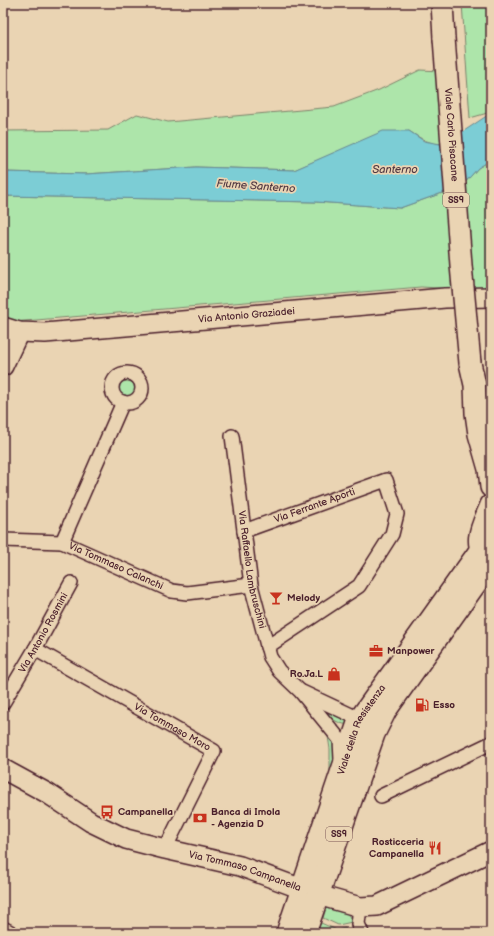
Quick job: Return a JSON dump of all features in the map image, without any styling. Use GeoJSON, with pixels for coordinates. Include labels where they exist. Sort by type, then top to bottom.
{"type":"FeatureCollection","features":[{"type":"Feature","properties":{"kind":"main road","name":"Viale Carlo Pisacane"},"geometry":{"type":"LineString","coordinates":[[442,3],[461,265],[470,363],[475,385],[476,413],[485,435],[491,487]]}},
{"type":"Feature","properties":{"kind":"main road","name":"Viale Carlo Pisacane"},"geometry":{"type":"LineString","coordinates":[[475,385],[485,400],[491,416]]}},
{"type":"Feature","properties":{"kind":"main road"},"geometry":{"type":"LineString","coordinates":[[488,557],[479,542],[479,535],[486,524],[491,505]]}},
{"type":"Feature","properties":{"kind":"main road","name":"Viale della Resistenza"},"geometry":{"type":"LineString","coordinates":[[305,933],[310,892],[340,776],[363,729],[488,557]]}},
{"type":"Feature","properties":{"kind":"main road","name":"Viale della Resistenza"},"geometry":{"type":"LineString","coordinates":[[288,933],[310,892],[363,729]]}},
{"type":"Feature","properties":{"kind":"street","name":"Via Antonio Graziadei"},"geometry":{"type":"LineString","coordinates":[[11,330],[45,334],[445,298],[491,297]]}},
{"type":"Feature","properties":{"kind":"street"},"geometry":{"type":"LineString","coordinates":[[3,366],[11,330]]}},
{"type":"Feature","properties":{"kind":"street","name":"Via Tommaso Calanchi"},"geometry":{"type":"LineString","coordinates":[[123,402],[62,542],[172,591],[188,593],[250,585]]}},
{"type":"Feature","properties":{"kind":"street","name":"Via Raffaello Lambruschini"},"geometry":{"type":"LineString","coordinates":[[232,436],[250,585],[270,657],[279,671],[300,691],[340,740],[340,776]]}},
{"type":"Feature","properties":{"kind":"street","name":"Via Ferrante Aporti"},"geometry":{"type":"LineString","coordinates":[[244,531],[386,480],[397,514],[392,534],[359,586],[267,647]]}},
{"type":"Feature","properties":{"kind":"street"},"geometry":{"type":"LineString","coordinates":[[3,540],[62,542]]}},
{"type":"Feature","properties":{"kind":"street","name":"Via Antonio Rosmini"},"geometry":{"type":"LineString","coordinates":[[3,703],[35,649],[71,583]]}},
{"type":"Feature","properties":{"kind":"street","name":"Via Tommaso Moro"},"geometry":{"type":"LineString","coordinates":[[35,649],[214,751],[165,849]]}},
{"type":"Feature","properties":{"kind":"street","name":"Via Raffaello Lambruschini"},"geometry":{"type":"LineString","coordinates":[[300,691],[363,729]]}},
{"type":"Feature","properties":{"kind":"street","name":"Via Raffaello Lambruschini"},"geometry":{"type":"LineString","coordinates":[[320,716],[345,729],[363,729]]}},
{"type":"Feature","properties":{"kind":"street"},"geometry":{"type":"LineString","coordinates":[[381,796],[491,743]]}},
{"type":"Feature","properties":{"kind":"street","name":"Via Tommaso Campanella"},"geometry":{"type":"LineString","coordinates":[[3,769],[47,794],[91,822],[126,838],[165,849],[240,866],[310,892],[360,907],[377,906],[491,851]]}},
{"type":"Feature","properties":{"kind":"street"},"geometry":{"type":"LineString","coordinates":[[360,907],[358,924],[362,933]]}},
{"type":"Feature","properties":{"kind":"street"},"geometry":{"type":"LineString","coordinates":[[3,928],[12,933]]}},
{"type":"Feature","properties":{"kind":"green space"},"geometry":{"type":"Polygon","coordinates":[[[462,3],[491,3],[491,112],[470,118],[462,3]]]}},
{"type":"Feature","properties":{"kind":"green space"},"geometry":{"type":"Polygon","coordinates":[[[420,70],[441,71],[446,143],[441,144],[431,142],[422,139],[409,131],[337,152],[294,170],[196,167],[86,174],[3,172],[3,131],[108,130],[137,114],[168,122],[334,107],[379,90],[420,70]]]}},
{"type":"Feature","properties":{"kind":"green space"},"geometry":{"type":"Polygon","coordinates":[[[491,160],[491,299],[456,289],[421,287],[13,322],[3,318],[3,196],[316,202],[400,208],[462,186],[478,168],[491,160]]]}},
{"type":"Feature","properties":{"kind":"green space"},"geometry":{"type":"Polygon","coordinates":[[[127,381],[133,384],[136,390],[133,396],[127,399],[121,396],[118,390],[121,384],[127,381]]]}},
{"type":"Feature","properties":{"kind":"green space"},"geometry":{"type":"Polygon","coordinates":[[[311,700],[351,723],[350,725],[333,720],[311,700]]]}},
{"type":"Feature","properties":{"kind":"green space"},"geometry":{"type":"Polygon","coordinates":[[[327,730],[337,742],[337,755],[330,773],[330,749],[327,730]]]}},
{"type":"Feature","properties":{"kind":"green space"},"geometry":{"type":"Polygon","coordinates":[[[326,908],[348,914],[352,922],[338,925],[323,918],[326,908]]]}},
{"type":"Feature","properties":{"kind":"green space"},"geometry":{"type":"Polygon","coordinates":[[[321,923],[337,930],[345,928],[347,933],[315,933],[321,923]]]}},
{"type":"Feature","properties":{"kind":"water","name":"Santerno"},"geometry":{"type":"Polygon","coordinates":[[[491,113],[491,160],[478,168],[462,186],[400,208],[316,202],[3,196],[3,172],[86,174],[196,167],[294,170],[383,131],[409,131],[424,141],[440,144],[446,143],[491,113]]]}},
{"type":"Feature","properties":{"kind":"place","name":"Melody"},"geometry":{"type":"Point","coordinates":[276,598]}},
{"type":"Feature","properties":{"kind":"place","name":"Manpower"},"geometry":{"type":"Point","coordinates":[376,651]}},
{"type":"Feature","properties":{"kind":"place","name":"Ro.Ja.L"},"geometry":{"type":"Point","coordinates":[334,674]}},
{"type":"Feature","properties":{"kind":"place","name":"Esso"},"geometry":{"type":"Point","coordinates":[422,705]}},
{"type":"Feature","properties":{"kind":"place","name":"Campanella"},"geometry":{"type":"Point","coordinates":[107,812]}},
{"type":"Feature","properties":{"kind":"place","name":"Banca di Imola - Agenzia D"},"geometry":{"type":"Point","coordinates":[200,818]}},
{"type":"Feature","properties":{"kind":"place","name":"Rosticceria Campanella"},"geometry":{"type":"Point","coordinates":[435,848]}},
{"type":"Feature","properties":{"kind":"water label","name":"Fiume Santerno"},"geometry":{"type":"Point","coordinates":[256,186]}}]}
